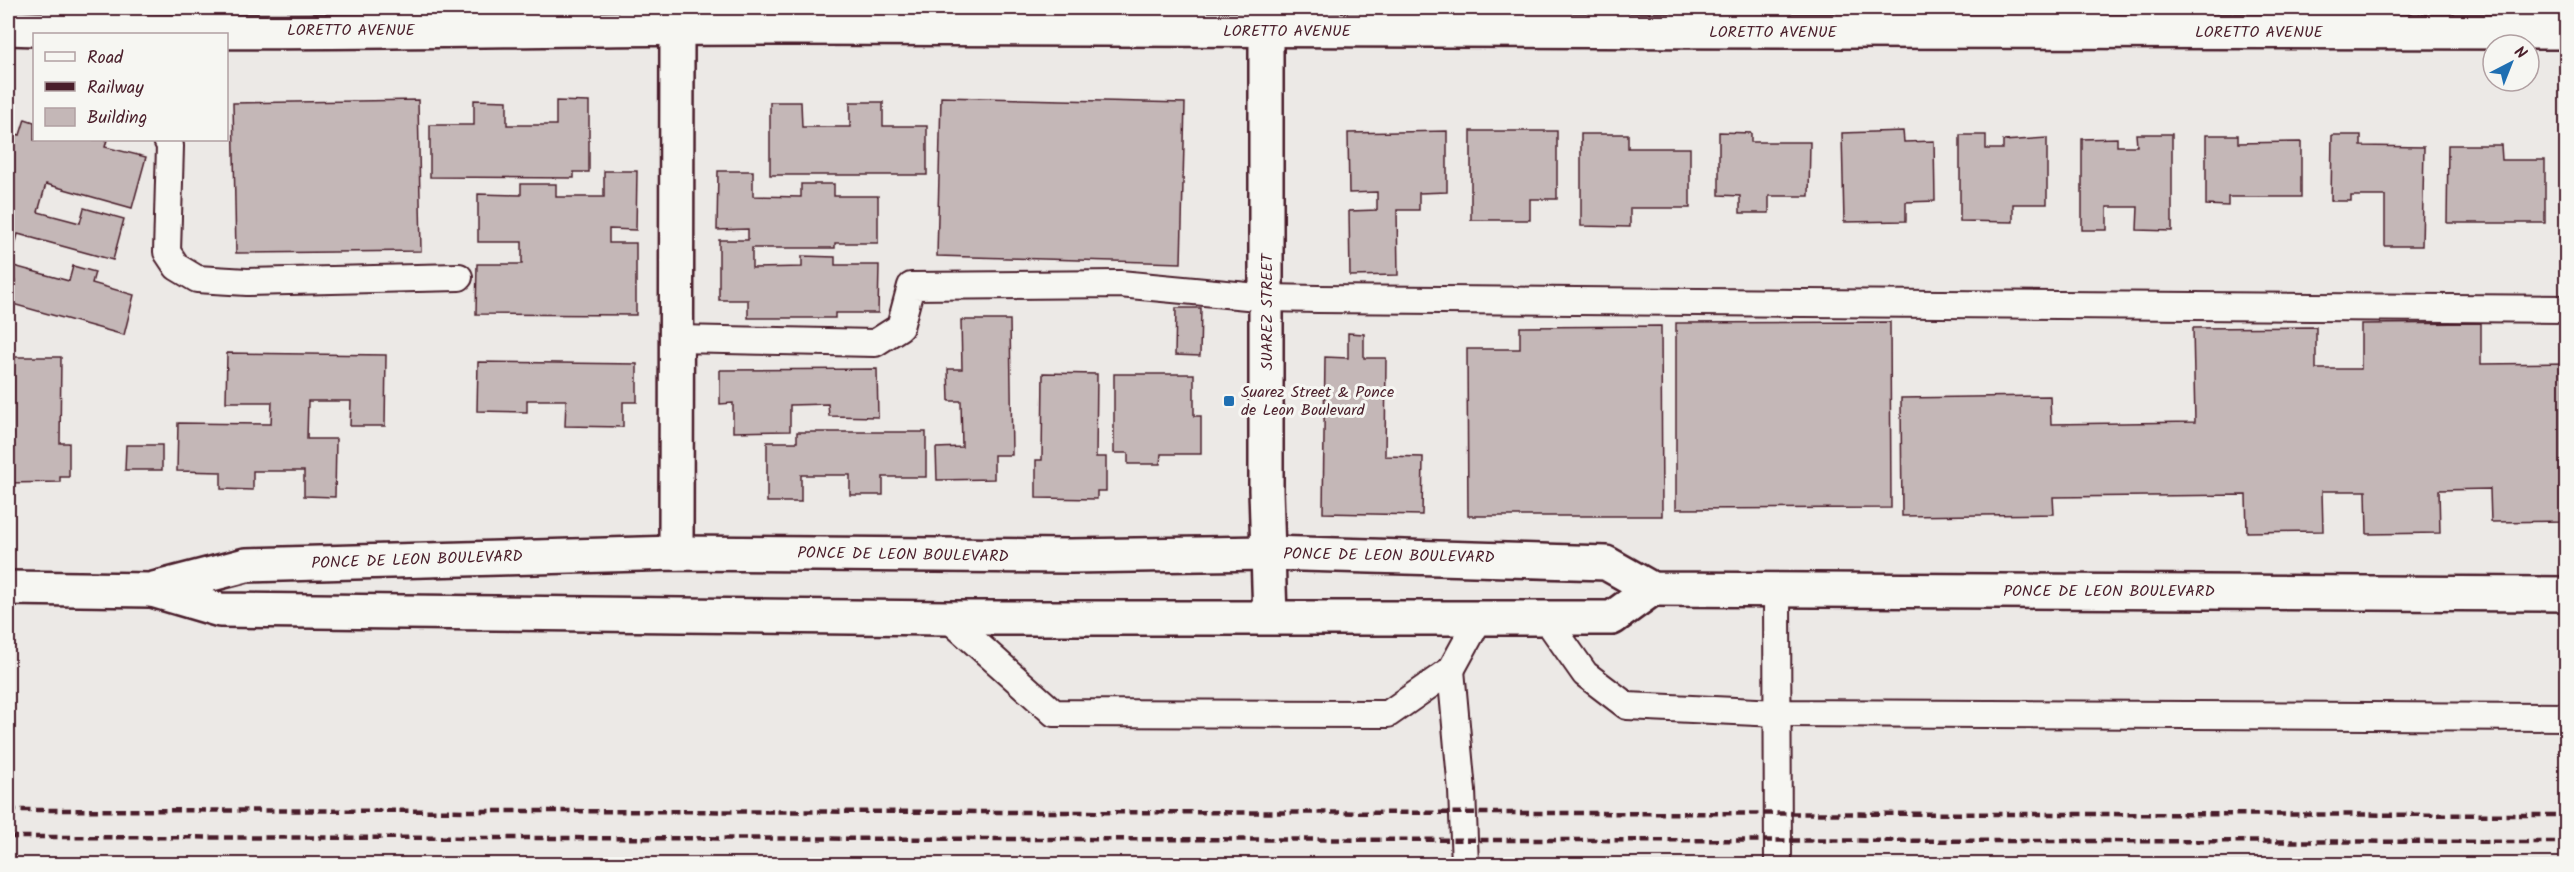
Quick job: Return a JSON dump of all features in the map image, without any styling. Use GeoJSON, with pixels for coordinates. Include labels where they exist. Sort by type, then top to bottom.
{"type":"FeatureCollection","features":[{"type":"Feature","properties":{"kind":"street","name":"LORETTO AVENUE"},"geometry":{"type":"LineString","coordinates":[[8,27],[128,33],[1265,19],[2566,32]]}},
{"type":"Feature","properties":{"kind":"street","name":"SUAREZ STREET"},"geometry":{"type":"LineString","coordinates":[[1265,19],[1268,298],[1266,490],[1270,617]]}},
{"type":"Feature","properties":{"kind":"street"},"geometry":{"type":"LineString","coordinates":[[676,552],[677,27]]}},
{"type":"Feature","properties":{"kind":"street","name":"PONCE DE LEON BOULEVARD"},"geometry":{"type":"LineString","coordinates":[[150,590],[246,565],[676,552],[1070,556],[1268,553],[1606,563],[1652,589],[2566,594]]}},
{"type":"Feature","properties":{"kind":"street","name":"PONCE DE LEON BOULEVARD"},"geometry":{"type":"LineString","coordinates":[[8,588],[150,590],[220,610],[948,618],[1270,617]]}},
{"type":"Feature","properties":{"kind":"street"},"geometry":{"type":"LineString","coordinates":[[1270,617],[1612,618],[1652,589]]}},
{"type":"Feature","properties":{"kind":"lane"},"geometry":{"type":"LineString","coordinates":[[168,141],[167,252],[177,267],[197,279],[247,282],[459,277]]}},
{"type":"Feature","properties":{"kind":"lane"},"geometry":{"type":"LineString","coordinates":[[678,339],[875,343],[900,327],[911,286],[1120,284],[1268,298],[2566,309]]}},
{"type":"Feature","properties":{"kind":"lane"},"geometry":{"type":"LineString","coordinates":[[1777,589],[1778,864]]}},
{"type":"Feature","properties":{"kind":"lane"},"geometry":{"type":"LineString","coordinates":[[948,618],[1054,713],[1388,714],[1451,670],[1480,617]]}},
{"type":"Feature","properties":{"kind":"lane"},"geometry":{"type":"LineString","coordinates":[[1545,617],[1585,674],[1627,706],[1778,713],[2566,717]]}},
{"type":"Feature","properties":{"kind":"lane"},"geometry":{"type":"LineString","coordinates":[[1451,670],[1462,791],[1465,864]]}},
{"type":"Feature","properties":{"kind":"building"},"geometry":{"type":"Polygon","coordinates":[[[941,97],[1185,103],[1181,263],[937,256],[941,97]]]}},
{"type":"Feature","properties":{"kind":"building"},"geometry":{"type":"Polygon","coordinates":[[[418,100],[421,251],[236,253],[233,103],[418,100]]]}},
{"type":"Feature","properties":{"kind":"building"},"geometry":{"type":"Polygon","coordinates":[[[474,100],[507,101],[507,125],[556,125],[556,101],[589,102],[589,172],[574,172],[574,178],[430,177],[430,125],[474,125],[474,100]]]}},
{"type":"Feature","properties":{"kind":"building"},"geometry":{"type":"Polygon","coordinates":[[[770,102],[801,102],[802,127],[850,127],[850,102],[883,102],[883,126],[927,126],[927,175],[770,175],[770,102]]]}},
{"type":"Feature","properties":{"kind":"building"},"geometry":{"type":"Polygon","coordinates":[[[25,119],[33,122],[33,141],[107,141],[105,147],[146,157],[132,208],[46,184],[38,212],[80,223],[84,208],[124,219],[113,260],[18,234],[10,265],[69,281],[73,266],[95,272],[92,283],[134,295],[124,335],[9,303],[15,281],[8,279],[8,132],[20,135],[25,119]]]}},
{"type":"Feature","properties":{"kind":"building"},"geometry":{"type":"Polygon","coordinates":[[[1447,131],[1447,192],[1419,193],[1419,210],[1397,210],[1398,275],[1350,276],[1349,211],[1377,210],[1377,192],[1349,193],[1348,133],[1447,131]]]}},
{"type":"Feature","properties":{"kind":"building"},"geometry":{"type":"Polygon","coordinates":[[[1471,131],[1557,131],[1557,199],[1530,199],[1530,220],[1471,220],[1471,131]]]}},
{"type":"Feature","properties":{"kind":"building"},"geometry":{"type":"Polygon","coordinates":[[[1903,131],[1904,142],[1934,141],[1935,201],[1906,202],[1906,221],[1844,222],[1842,133],[1903,131]]]}},
{"type":"Feature","properties":{"kind":"building"},"geometry":{"type":"Polygon","coordinates":[[[1719,132],[1751,133],[1751,142],[1810,142],[1809,196],[1769,196],[1769,213],[1740,213],[1740,196],[1719,195],[1719,132]]]}},
{"type":"Feature","properties":{"kind":"building"},"geometry":{"type":"Polygon","coordinates":[[[1581,134],[1628,134],[1628,148],[1690,148],[1690,208],[1630,208],[1630,227],[1581,226],[1581,134]]]}},
{"type":"Feature","properties":{"kind":"building"},"geometry":{"type":"Polygon","coordinates":[[[2136,134],[2172,134],[2172,231],[2137,230],[2138,207],[2107,207],[2107,230],[2082,230],[2082,139],[2117,138],[2117,146],[2137,146],[2136,134]]]}},
{"type":"Feature","properties":{"kind":"building"},"geometry":{"type":"Polygon","coordinates":[[[1960,135],[1986,135],[1986,149],[2003,149],[2003,141],[2047,138],[2047,204],[2013,204],[2013,222],[1960,221],[1960,135]]]}},
{"type":"Feature","properties":{"kind":"building"},"geometry":{"type":"Polygon","coordinates":[[[2206,135],[2238,135],[2238,143],[2301,142],[2301,197],[2228,197],[2228,206],[2206,205],[2206,135]]]}},
{"type":"Feature","properties":{"kind":"building"},"geometry":{"type":"Polygon","coordinates":[[[2332,135],[2361,135],[2361,146],[2424,147],[2422,246],[2385,246],[2385,196],[2351,196],[2351,201],[2331,201],[2332,135]]]}},
{"type":"Feature","properties":{"kind":"building"},"geometry":{"type":"Polygon","coordinates":[[[2448,145],[2501,145],[2502,160],[2545,160],[2545,223],[2447,223],[2448,145]]]}},
{"type":"Feature","properties":{"kind":"building"},"geometry":{"type":"Polygon","coordinates":[[[604,171],[637,171],[636,230],[609,229],[609,243],[636,243],[636,315],[476,314],[477,264],[522,264],[522,242],[478,242],[478,194],[521,195],[521,184],[556,184],[556,197],[604,197],[604,171]]]}},
{"type":"Feature","properties":{"kind":"building"},"geometry":{"type":"Polygon","coordinates":[[[718,171],[753,171],[753,196],[801,197],[801,184],[834,184],[834,196],[878,196],[878,243],[835,243],[835,248],[752,248],[752,268],[802,267],[802,256],[835,257],[835,265],[879,265],[878,313],[835,313],[835,318],[748,318],[748,300],[719,300],[719,240],[748,240],[748,229],[717,230],[718,171]]]}},
{"type":"Feature","properties":{"kind":"building"},"geometry":{"type":"Polygon","coordinates":[[[1176,308],[1201,308],[1200,356],[1175,355],[1176,308]]]}},
{"type":"Feature","properties":{"kind":"building"},"geometry":{"type":"Polygon","coordinates":[[[961,320],[1010,320],[1012,455],[994,455],[994,479],[937,480],[936,448],[962,447],[961,401],[949,401],[948,369],[962,369],[961,320]]]}},
{"type":"Feature","properties":{"kind":"building"},"geometry":{"type":"Polygon","coordinates":[[[1890,322],[1891,508],[1676,509],[1676,323],[1890,322]]]}},
{"type":"Feature","properties":{"kind":"building"},"geometry":{"type":"Polygon","coordinates":[[[2481,323],[2481,364],[2566,363],[2566,521],[2491,522],[2490,489],[2439,490],[2440,533],[2367,534],[2366,491],[2322,491],[2323,531],[2247,532],[2246,495],[2053,497],[2054,514],[1902,516],[1901,398],[2050,396],[2051,424],[2195,422],[2193,328],[2316,327],[2316,369],[2361,369],[2361,324],[2481,323]]]}},
{"type":"Feature","properties":{"kind":"building"},"geometry":{"type":"Polygon","coordinates":[[[1661,326],[1662,516],[1468,516],[1467,349],[1520,349],[1520,327],[1661,326]]]}},
{"type":"Feature","properties":{"kind":"building"},"geometry":{"type":"Polygon","coordinates":[[[1348,333],[1364,334],[1364,358],[1386,358],[1385,456],[1423,457],[1422,515],[1323,513],[1325,357],[1348,358],[1348,333]]]}},
{"type":"Feature","properties":{"kind":"building"},"geometry":{"type":"Polygon","coordinates":[[[227,353],[386,355],[385,426],[350,426],[351,401],[308,401],[307,439],[336,439],[335,497],[304,496],[304,471],[253,471],[253,490],[221,489],[221,472],[177,471],[178,423],[271,424],[272,402],[226,402],[227,353]]]}},
{"type":"Feature","properties":{"kind":"building"},"geometry":{"type":"Polygon","coordinates":[[[8,357],[61,357],[60,443],[69,443],[69,477],[60,477],[60,482],[8,483],[8,357]]]}},
{"type":"Feature","properties":{"kind":"building"},"geometry":{"type":"Polygon","coordinates":[[[478,362],[637,364],[637,402],[623,402],[623,427],[565,426],[566,400],[527,400],[527,412],[477,411],[478,362]]]}},
{"type":"Feature","properties":{"kind":"building"},"geometry":{"type":"Polygon","coordinates":[[[877,369],[878,417],[829,416],[828,404],[790,405],[790,431],[733,432],[733,403],[720,404],[720,370],[877,369]]]}},
{"type":"Feature","properties":{"kind":"building"},"geometry":{"type":"Polygon","coordinates":[[[1043,373],[1097,374],[1096,457],[1106,457],[1106,491],[1097,491],[1097,499],[1036,498],[1036,460],[1042,460],[1043,373]]]}},
{"type":"Feature","properties":{"kind":"building"},"geometry":{"type":"Polygon","coordinates":[[[1114,374],[1194,374],[1194,416],[1201,416],[1201,454],[1161,454],[1160,464],[1128,464],[1128,453],[1114,453],[1114,374]]]}},
{"type":"Feature","properties":{"kind":"building"},"geometry":{"type":"Polygon","coordinates":[[[797,432],[926,432],[926,477],[883,477],[883,495],[850,495],[850,475],[801,475],[801,502],[767,502],[767,442],[797,442],[797,432]]]}},
{"type":"Feature","properties":{"kind":"building"},"geometry":{"type":"Polygon","coordinates":[[[126,445],[162,445],[162,470],[125,470],[126,445]]]}},
{"type":"Feature","properties":{"kind":"railway"},"geometry":{"type":"LineString","coordinates":[[8,810],[2566,815]]}},
{"type":"Feature","properties":{"kind":"railway"},"geometry":{"type":"LineString","coordinates":[[8,837],[2566,842]]}},
{"type":"Feature","properties":{"kind":"place","name":"Suarez Street & Ponce de Leon Boulevard"},"geometry":{"type":"Point","coordinates":[1229,401]}}]}
